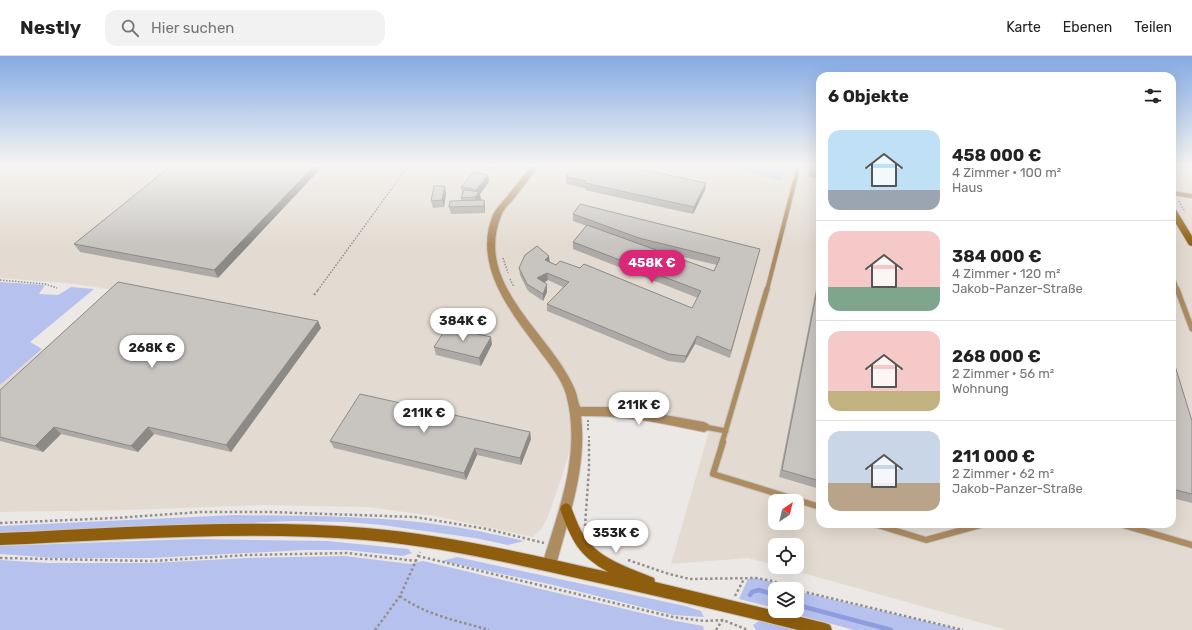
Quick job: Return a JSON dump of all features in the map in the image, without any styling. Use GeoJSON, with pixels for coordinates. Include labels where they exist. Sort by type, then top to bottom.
{"type":"FeatureCollection","features":[{"type":"Feature","properties":{"kind":"street"},"geometry":{"type":"LineString","coordinates":[[515,192],[498,214],[494,222],[490,247],[493,264],[507,296],[559,370],[569,389],[575,412],[577,430],[574,484],[549,565]]}},
{"type":"Feature","properties":{"kind":"street"},"geometry":{"type":"LineString","coordinates":[[1176,217],[1192,243]]}},
{"type":"Feature","properties":{"kind":"street"},"geometry":{"type":"LineString","coordinates":[[575,412],[607,411],[631,413],[704,427]]}},
{"type":"Feature","properties":{"kind":"street"},"geometry":{"type":"LineString","coordinates":[[566,509],[582,545],[594,556],[670,592]]}},
{"type":"Feature","properties":{"kind":"street"},"geometry":{"type":"LineString","coordinates":[[0,539],[264,531],[359,534],[425,542],[501,554],[730,606],[825,630]]}},
{"type":"Feature","properties":{"kind":"lane"},"geometry":{"type":"LineString","coordinates":[[792,192],[763,304],[713,474],[816,506]]}},
{"type":"Feature","properties":{"kind":"lane"},"geometry":{"type":"LineString","coordinates":[[1176,194],[1192,196]]}},
{"type":"Feature","properties":{"kind":"lane"},"geometry":{"type":"LineString","coordinates":[[1176,286],[1192,329]]}},
{"type":"Feature","properties":{"kind":"lane"},"geometry":{"type":"LineString","coordinates":[[704,427],[726,431]]}},
{"type":"Feature","properties":{"kind":"lane"},"geometry":{"type":"LineString","coordinates":[[887,528],[926,540],[970,528]]}},
{"type":"Feature","properties":{"kind":"lane"},"geometry":{"type":"LineString","coordinates":[[1134,528],[1192,545]]}},
{"type":"Feature","properties":{"kind":"path"},"geometry":{"type":"LineString","coordinates":[[314,295],[390,192]]}},
{"type":"Feature","properties":{"kind":"path"},"geometry":{"type":"LineString","coordinates":[[1176,198],[1187,215]]}},
{"type":"Feature","properties":{"kind":"path"},"geometry":{"type":"LineString","coordinates":[[0,280],[45,284],[57,288]]}},
{"type":"Feature","properties":{"kind":"path"},"geometry":{"type":"LineString","coordinates":[[375,630],[400,596],[425,542]]}},
{"type":"Feature","properties":{"kind":"path"},"geometry":{"type":"LineString","coordinates":[[0,558],[151,561],[249,555],[347,552],[416,561]]}},
{"type":"Feature","properties":{"kind":"path"},"geometry":{"type":"LineString","coordinates":[[418,556],[673,617],[704,621],[723,620],[748,630]]}},
{"type":"Feature","properties":{"kind":"path"},"geometry":{"type":"LineString","coordinates":[[621,558],[669,574],[690,579],[756,578],[775,582]]}},
{"type":"Feature","properties":{"kind":"path"},"geometry":{"type":"LineString","coordinates":[[730,606],[745,578]]}},
{"type":"Feature","properties":{"kind":"path"},"geometry":{"type":"LineString","coordinates":[[804,592],[963,630]]}},
{"type":"Feature","properties":{"kind":"path"},"geometry":{"type":"LineString","coordinates":[[400,596],[406,602],[489,630]]}},
{"type":"Feature","properties":{"kind":"shaded area"},"geometry":{"type":"Polygon","coordinates":[[[0,192],[816,192],[816,528],[1176,528],[1176,192],[1192,192],[1192,630],[1007,630],[804,573],[804,538],[768,538],[768,563],[748,558],[671,564],[710,428],[574,412],[576,430],[560,482],[548,516],[542,528],[533,537],[435,516],[367,507],[262,505],[128,510],[0,512],[0,385],[114,290],[75,284],[0,278],[0,192]]]}},
{"type":"Feature","properties":{"kind":"shaded area"},"geometry":{"type":"Polygon","coordinates":[[[0,282],[45,285],[39,294],[58,295],[71,287],[94,289],[30,342],[42,349],[0,385],[0,282]]]}},
{"type":"Feature","properties":{"kind":"shaded area"},"geometry":{"type":"Polygon","coordinates":[[[235,515],[369,518],[422,522],[524,541],[508,545],[475,538],[382,525],[347,522],[294,521],[0,532],[0,526],[235,515]]]}},
{"type":"Feature","properties":{"kind":"shaded area"},"geometry":{"type":"Polygon","coordinates":[[[195,539],[327,541],[408,549],[412,553],[403,556],[347,550],[304,550],[152,558],[55,558],[0,554],[0,546],[195,539]]]}},
{"type":"Feature","properties":{"kind":"shaded area"},"geometry":{"type":"Polygon","coordinates":[[[345,556],[410,564],[423,561],[671,620],[703,626],[704,630],[0,630],[0,560],[48,563],[151,563],[247,558],[345,556]]]}},
{"type":"Feature","properties":{"kind":"shaded area"},"geometry":{"type":"Polygon","coordinates":[[[457,557],[685,606],[701,611],[704,617],[673,615],[553,585],[442,561],[457,557]]]}},
{"type":"Feature","properties":{"kind":"shaded area"},"geometry":{"type":"Polygon","coordinates":[[[756,578],[773,582],[768,582],[768,606],[739,599],[748,579],[756,578]]]}},
{"type":"Feature","properties":{"kind":"shaded area"},"geometry":{"type":"Polygon","coordinates":[[[804,593],[961,630],[854,630],[804,616],[804,593]]]}},
{"type":"Feature","properties":{"kind":"shaded area"},"geometry":{"type":"Polygon","coordinates":[[[759,621],[795,630],[756,630],[753,625],[759,621]]]}},
{"type":"Feature","properties":{"kind":"building"},"geometry":{"type":"Polygon","coordinates":[[[139,192],[289,192],[214,270],[74,244],[139,192]]]}},
{"type":"Feature","properties":{"kind":"building"},"geometry":{"type":"Polygon","coordinates":[[[433,192],[444,192],[442,200],[431,201],[433,192]]]}},
{"type":"Feature","properties":{"kind":"building"},"geometry":{"type":"Polygon","coordinates":[[[463,192],[479,192],[475,197],[461,198],[463,192]]]}},
{"type":"Feature","properties":{"kind":"building"},"geometry":{"type":"Polygon","coordinates":[[[625,192],[702,192],[694,207],[625,192]]]}},
{"type":"Feature","properties":{"kind":"building"},"geometry":{"type":"Polygon","coordinates":[[[484,200],[484,206],[449,207],[450,201],[484,200]]]}},
{"type":"Feature","properties":{"kind":"building"},"geometry":{"type":"Polygon","coordinates":[[[580,204],[760,249],[731,351],[697,336],[686,356],[669,354],[547,304],[569,282],[547,273],[537,278],[547,284],[543,294],[527,284],[519,268],[525,255],[537,246],[549,256],[545,260],[556,265],[560,261],[580,268],[584,264],[692,308],[701,291],[573,242],[587,225],[714,271],[720,258],[639,238],[573,214],[580,204]]]}},
{"type":"Feature","properties":{"kind":"building"},"geometry":{"type":"Polygon","coordinates":[[[118,282],[318,321],[226,445],[148,427],[131,446],[54,427],[35,446],[0,437],[0,390],[118,282]]]}},
{"type":"Feature","properties":{"kind":"building"},"geometry":{"type":"Polygon","coordinates":[[[816,296],[816,480],[782,470],[816,296]]]}},
{"type":"Feature","properties":{"kind":"building"},"geometry":{"type":"Polygon","coordinates":[[[447,327],[491,337],[479,358],[434,347],[447,327]]]}},
{"type":"Feature","properties":{"kind":"building"},"geometry":{"type":"Polygon","coordinates":[[[1176,369],[1192,421],[1192,494],[1176,490],[1176,369]]]}},
{"type":"Feature","properties":{"kind":"building"},"geometry":{"type":"Polygon","coordinates":[[[360,394],[530,432],[520,458],[475,448],[464,473],[330,441],[360,394]]]}},
{"type":"Feature","properties":{"kind":"waterway"},"geometry":{"type":"LineString","coordinates":[[750,595],[752,592],[759,590],[768,593]]}},
{"type":"Feature","properties":{"kind":"waterway"},"geometry":{"type":"LineString","coordinates":[[804,607],[891,630]]}}]}
